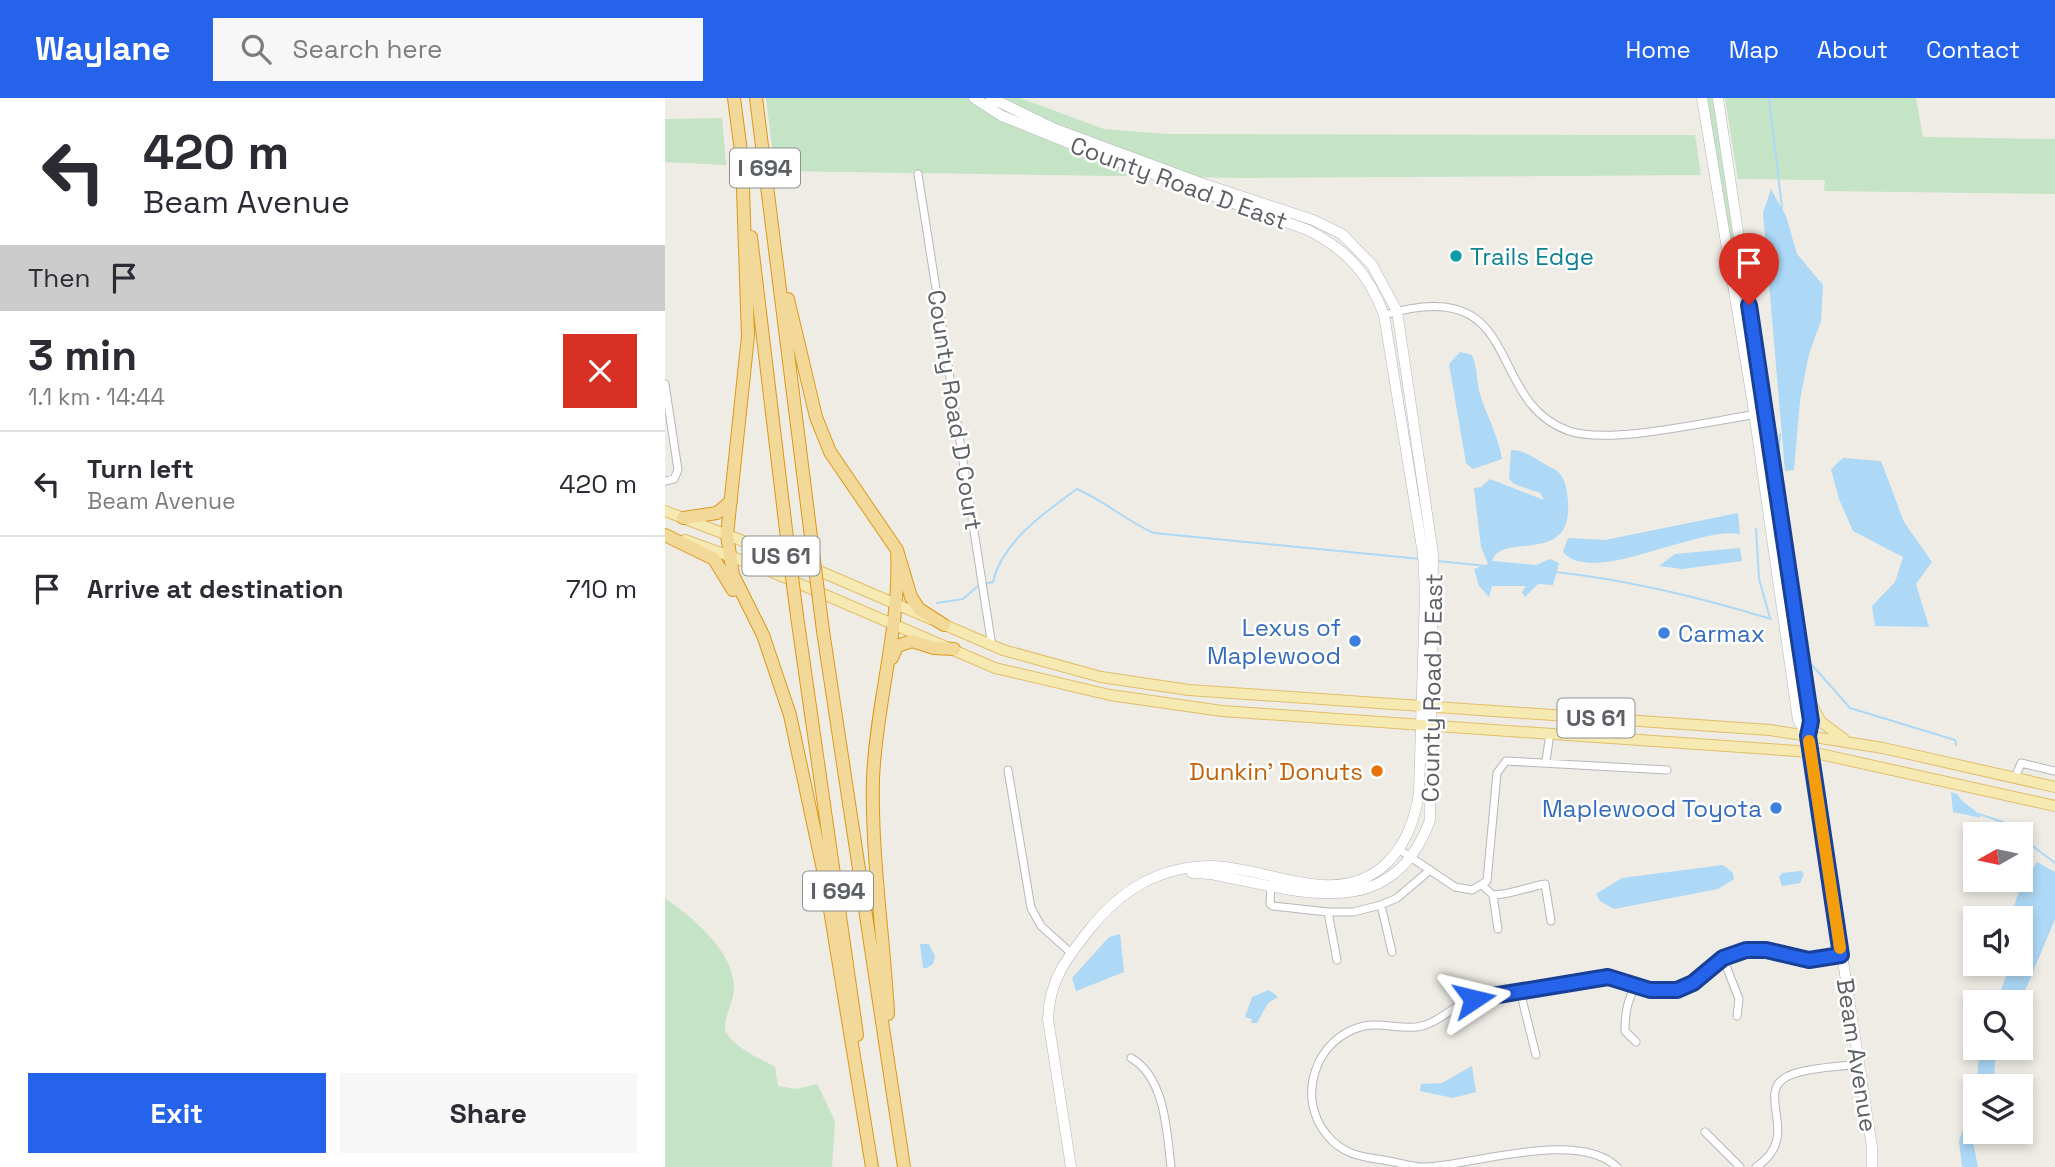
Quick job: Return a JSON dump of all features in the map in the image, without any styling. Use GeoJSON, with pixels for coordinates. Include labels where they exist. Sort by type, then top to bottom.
{"type":"FeatureCollection","features":[{"type":"Feature","properties":{"kind":"highway","name":"I 694"},"geometry":{"type":"LineString","coordinates":[[734,98],[797,616],[834,855],[873,1167]]}},
{"type":"Feature","properties":{"kind":"highway","name":"I 694"},"geometry":{"type":"LineString","coordinates":[[756,98],[823,631],[904,1167]]}},
{"type":"Feature","properties":{"kind":"highway"},"geometry":{"type":"LineString","coordinates":[[742,161],[748,336],[727,535],[733,575],[775,667],[790,715],[825,879],[873,1167]]}},
{"type":"Feature","properties":{"kind":"highway"},"geometry":{"type":"LineString","coordinates":[[773,238],[816,417],[830,452],[897,550],[911,597],[919,609],[944,625]]}},
{"type":"Feature","properties":{"kind":"highway"},"geometry":{"type":"LineString","coordinates":[[683,518],[717,513],[731,501]]}},
{"type":"Feature","properties":{"kind":"highway"},"geometry":{"type":"LineString","coordinates":[[665,533],[714,559],[775,667]]}},
{"type":"Feature","properties":{"kind":"highway"},"geometry":{"type":"LineString","coordinates":[[887,1053],[888,1016],[873,781],[883,689],[894,622],[897,550]]}},
{"type":"Feature","properties":{"kind":"highway"},"geometry":{"type":"LineString","coordinates":[[883,689],[893,653],[902,642],[954,649]]}},
{"type":"Feature","properties":{"kind":"main road","name":"US 61"},"geometry":{"type":"LineString","coordinates":[[665,512],[727,535],[992,646],[1077,672],[1163,688],[1421,705],[1808,736],[1846,741],[2055,787]]}},
{"type":"Feature","properties":{"kind":"main road","name":"US 61"},"geometry":{"type":"LineString","coordinates":[[665,533],[731,556],[1006,671],[1133,699],[1221,711],[1811,752],[2055,806]]}},
{"type":"Feature","properties":{"kind":"main road"},"geometry":{"type":"LineString","coordinates":[[1808,698],[1821,722],[1846,741]]}},
{"type":"Feature","properties":{"kind":"street","name":"County Road D East"},"geometry":{"type":"LineString","coordinates":[[974,98],[1002,116],[1094,153],[1308,230],[1333,243],[1363,271],[1384,315],[1422,542],[1425,594],[1419,793],[1415,821],[1400,850],[1375,872],[1339,885],[1272,881]]}},
{"type":"Feature","properties":{"kind":"street","name":"County Road D East"},"geometry":{"type":"LineString","coordinates":[[991,98],[1055,129],[1198,182],[1313,219],[1342,234],[1372,265],[1397,312],[1433,554],[1434,706],[1430,820],[1423,840],[1388,879],[1345,895],[1329,895],[1211,866],[1191,868],[1142,881],[1119,895],[1071,953],[1053,982],[1048,1019],[1071,1167]]}},
{"type":"Feature","properties":{"kind":"street","name":"Beam Avenue"},"geometry":{"type":"LineString","coordinates":[[1702,98],[1755,415],[1798,720],[1808,736],[1811,752],[1872,1147],[1872,1167]]}},
{"type":"Feature","properties":{"kind":"street","name":"Beam Avenue"},"geometry":{"type":"LineString","coordinates":[[1718,98],[1808,698],[1811,721],[1808,736]]}},
{"type":"Feature","properties":{"kind":"street","name":"County Road D Court"},"geometry":{"type":"LineString","coordinates":[[918,174],[992,646]]}},
{"type":"Feature","properties":{"kind":"street"},"geometry":{"type":"LineString","coordinates":[[1384,315],[1451,309],[1482,325],[1503,352],[1528,402],[1556,426],[1570,431],[1614,435],[1766,413]]}},
{"type":"Feature","properties":{"kind":"street"},"geometry":{"type":"LineString","coordinates":[[665,384],[678,470],[674,479],[665,481]]}},
{"type":"Feature","properties":{"kind":"street"},"geometry":{"type":"LineString","coordinates":[[1546,761],[1550,733]]}},
{"type":"Feature","properties":{"kind":"street"},"geometry":{"type":"LineString","coordinates":[[1483,886],[1489,870],[1500,766],[1514,760],[1667,770]]}},
{"type":"Feature","properties":{"kind":"street"},"geometry":{"type":"LineString","coordinates":[[2015,778],[2021,763],[2055,771]]}},
{"type":"Feature","properties":{"kind":"street"},"geometry":{"type":"LineString","coordinates":[[1009,770],[1031,908],[1041,926],[1071,953]]}},
{"type":"Feature","properties":{"kind":"street"},"geometry":{"type":"LineString","coordinates":[[1400,850],[1464,891],[1483,886]]}},
{"type":"Feature","properties":{"kind":"street"},"geometry":{"type":"LineString","coordinates":[[1272,881],[1270,904],[1273,906],[1353,912],[1397,898],[1430,870]]}},
{"type":"Feature","properties":{"kind":"street"},"geometry":{"type":"LineString","coordinates":[[1493,895],[1545,884],[1551,921]]}},
{"type":"Feature","properties":{"kind":"street"},"geometry":{"type":"LineString","coordinates":[[1483,886],[1493,895],[1499,929]]}},
{"type":"Feature","properties":{"kind":"street"},"geometry":{"type":"LineString","coordinates":[[1381,905],[1392,952]]}},
{"type":"Feature","properties":{"kind":"street"},"geometry":{"type":"LineString","coordinates":[[1328,912],[1337,960]]}},
{"type":"Feature","properties":{"kind":"street"},"geometry":{"type":"LineString","coordinates":[[1617,1167],[1599,1155],[1582,1150],[1498,1155],[1427,1167],[1356,1156],[1337,1146],[1319,1124],[1312,1102],[1312,1080],[1318,1061],[1330,1045],[1344,1034],[1372,1025],[1421,1027],[1465,1002],[1608,977],[1659,991],[1677,990],[1693,983],[1723,958],[1757,949],[1809,960],[1841,955]]}},
{"type":"Feature","properties":{"kind":"street"},"geometry":{"type":"LineString","coordinates":[[1723,958],[1739,999],[1737,1016]]}},
{"type":"Feature","properties":{"kind":"street"},"geometry":{"type":"LineString","coordinates":[[1636,985],[1627,1002],[1625,1017],[1626,1031],[1636,1042]]}},
{"type":"Feature","properties":{"kind":"street"},"geometry":{"type":"LineString","coordinates":[[1520,991],[1536,1055]]}},
{"type":"Feature","properties":{"kind":"street"},"geometry":{"type":"LineString","coordinates":[[1131,1058],[1143,1065],[1153,1080],[1161,1106],[1171,1167]]}},
{"type":"Feature","properties":{"kind":"street"},"geometry":{"type":"LineString","coordinates":[[1756,1167],[1771,1156],[1778,1145],[1774,1100],[1780,1083],[1797,1073],[1859,1064]]}},
{"type":"Feature","properties":{"kind":"street"},"geometry":{"type":"LineString","coordinates":[[1705,1132],[1740,1167]]}},
{"type":"Feature","properties":{"kind":"green space"},"geometry":{"type":"Polygon","coordinates":[[[766,98],[1020,98],[1104,129],[1167,134],[1695,135],[1701,175],[1247,178],[775,171],[766,98]]]}},
{"type":"Feature","properties":{"kind":"green space"},"geometry":{"type":"Polygon","coordinates":[[[1704,98],[1712,98],[1715,113],[1756,393],[1704,98]]]}},
{"type":"Feature","properties":{"kind":"green space"},"geometry":{"type":"Polygon","coordinates":[[[1725,98],[1916,98],[1923,137],[2055,139],[2055,194],[1824,191],[1825,180],[1738,179],[1725,98]]]}},
{"type":"Feature","properties":{"kind":"green space"},"geometry":{"type":"Polygon","coordinates":[[[722,118],[726,165],[665,162],[665,119],[722,118]]]}},
{"type":"Feature","properties":{"kind":"green space"},"geometry":{"type":"Polygon","coordinates":[[[665,898],[701,927],[730,967],[734,981],[733,996],[725,1028],[730,1038],[775,1067],[778,1086],[797,1089],[817,1084],[835,1121],[832,1167],[665,1167],[665,898]]]}},
{"type":"Feature","properties":{"kind":"water"},"geometry":{"type":"Polygon","coordinates":[[[1771,189],[1786,216],[1797,254],[1823,285],[1821,321],[1809,354],[1800,400],[1794,470],[1785,471],[1763,213],[1771,189]]]}},
{"type":"Feature","properties":{"kind":"water"},"geometry":{"type":"Polygon","coordinates":[[[1460,352],[1472,355],[1480,394],[1502,459],[1473,469],[1466,463],[1449,364],[1460,352]]]}},
{"type":"Feature","properties":{"kind":"water"},"geometry":{"type":"Polygon","coordinates":[[[1511,450],[1527,454],[1560,474],[1567,493],[1568,517],[1562,532],[1551,540],[1510,548],[1499,552],[1492,561],[1536,565],[1550,559],[1559,563],[1553,585],[1538,584],[1525,597],[1522,592],[1526,586],[1492,586],[1489,597],[1479,586],[1474,569],[1488,564],[1481,547],[1474,488],[1481,487],[1490,479],[1544,500],[1540,493],[1514,484],[1509,479],[1511,450]]]}},
{"type":"Feature","properties":{"kind":"water"},"geometry":{"type":"Polygon","coordinates":[[[1843,458],[1881,461],[1904,522],[1932,562],[1916,584],[1929,627],[1875,626],[1872,606],[1895,582],[1903,557],[1853,531],[1839,499],[1831,469],[1843,458]]]}},
{"type":"Feature","properties":{"kind":"water"},"geometry":{"type":"Polygon","coordinates":[[[1738,513],[1740,534],[1698,538],[1620,560],[1597,563],[1577,561],[1563,552],[1568,538],[1605,540],[1738,513]]]}},
{"type":"Feature","properties":{"kind":"water"},"geometry":{"type":"Polygon","coordinates":[[[1740,548],[1742,561],[1682,569],[1659,566],[1675,554],[1740,548]]]}},
{"type":"Feature","properties":{"kind":"water"},"geometry":{"type":"Polygon","coordinates":[[[1951,792],[1957,794],[1981,818],[1953,812],[1951,792]]]}},
{"type":"Feature","properties":{"kind":"water"},"geometry":{"type":"Polygon","coordinates":[[[2037,862],[2055,872],[2055,919],[2033,972],[2033,906],[2014,906],[2019,892],[2033,892],[2033,868],[2037,862]]]}},
{"type":"Feature","properties":{"kind":"water"},"geometry":{"type":"Polygon","coordinates":[[[1723,865],[1733,873],[1734,879],[1718,889],[1614,909],[1600,901],[1596,894],[1622,878],[1723,865]]]}},
{"type":"Feature","properties":{"kind":"water"},"geometry":{"type":"Polygon","coordinates":[[[1801,871],[1804,874],[1800,883],[1782,886],[1779,877],[1782,873],[1801,871]]]}},
{"type":"Feature","properties":{"kind":"water"},"geometry":{"type":"Polygon","coordinates":[[[1120,934],[1124,972],[1076,991],[1072,978],[1109,937],[1120,934]]]}},
{"type":"Feature","properties":{"kind":"water"},"geometry":{"type":"Polygon","coordinates":[[[920,944],[929,944],[935,956],[933,964],[927,968],[923,968],[920,944]]]}},
{"type":"Feature","properties":{"kind":"water"},"geometry":{"type":"Polygon","coordinates":[[[2006,976],[2031,976],[2025,990],[2001,990],[2006,976]]]}},
{"type":"Feature","properties":{"kind":"water"},"geometry":{"type":"Polygon","coordinates":[[[1269,990],[1278,997],[1268,1003],[1257,1023],[1251,1023],[1252,1019],[1245,1017],[1252,997],[1269,990]]]}},
{"type":"Feature","properties":{"kind":"water"},"geometry":{"type":"Polygon","coordinates":[[[1978,1060],[1996,1060],[1994,1074],[1978,1074],[1978,1060]]]}},
{"type":"Feature","properties":{"kind":"water"},"geometry":{"type":"Polygon","coordinates":[[[1472,1066],[1476,1092],[1453,1098],[1420,1091],[1421,1084],[1442,1083],[1472,1066]]]}},
{"type":"Feature","properties":{"kind":"water"},"geometry":{"type":"Polygon","coordinates":[[[1963,1129],[1963,1144],[1973,1144],[1978,1167],[1962,1167],[1959,1141],[1963,1129]]]}},
{"type":"Feature","properties":{"kind":"waterway"},"geometry":{"type":"LineString","coordinates":[[1769,98],[1782,208]]}},
{"type":"Feature","properties":{"kind":"waterway"},"geometry":{"type":"LineString","coordinates":[[1778,456],[1780,434]]}},
{"type":"Feature","properties":{"kind":"waterway"},"geometry":{"type":"LineString","coordinates":[[984,584],[993,582],[1005,554],[1026,529],[1077,489],[1154,533],[1421,559]]}},
{"type":"Feature","properties":{"kind":"waterway"},"geometry":{"type":"LineString","coordinates":[[1756,529],[1759,579],[1770,618]]}},
{"type":"Feature","properties":{"kind":"waterway"},"geometry":{"type":"LineString","coordinates":[[1437,561],[1487,566]]}},
{"type":"Feature","properties":{"kind":"waterway"},"geometry":{"type":"LineString","coordinates":[[1555,572],[1664,590],[1771,619]]}},
{"type":"Feature","properties":{"kind":"waterway"},"geometry":{"type":"LineString","coordinates":[[937,603],[963,599],[979,585]]}},
{"type":"Feature","properties":{"kind":"waterway"},"geometry":{"type":"LineString","coordinates":[[1812,665],[1850,708],[1955,740],[1956,745]]}},
{"type":"Feature","properties":{"kind":"waterway"},"geometry":{"type":"LineString","coordinates":[[1979,814],[2003,822]]}},
{"type":"Feature","properties":{"kind":"waterway"},"geometry":{"type":"LineString","coordinates":[[2033,846],[2055,863]]}},
{"type":"Feature","properties":{"kind":"slow traffic"},"geometry":{"type":"LineString","coordinates":[[1809,741],[1840,948]]}},
{"type":"Feature","properties":{"kind":"place","name":"Trails Edge"},"geometry":{"type":"Point","coordinates":[1456,256]}},
{"type":"Feature","properties":{"kind":"place","name":"Carmax"},"geometry":{"type":"Point","coordinates":[1664,633]}},
{"type":"Feature","properties":{"kind":"place","name":"Lexus of Maplewood"},"geometry":{"type":"Point","coordinates":[1355,641]}},
{"type":"Feature","properties":{"kind":"place","name":"Dunkin’ Donuts"},"geometry":{"type":"Point","coordinates":[1377,771]}},
{"type":"Feature","properties":{"kind":"place","name":"Maplewood Toyota"},"geometry":{"type":"Point","coordinates":[1776,808]}},
{"type":"Feature","properties":{"kind":"route"},"geometry":{"type":"LineString","coordinates":[[1474,999],[1598,977],[1625,980],[1650,990],[1677,990],[1693,983],[1723,958],[1746,950],[1775,951],[1809,960],[1841,955],[1808,736],[1811,721],[1792,583],[1749,305]]}}]}
